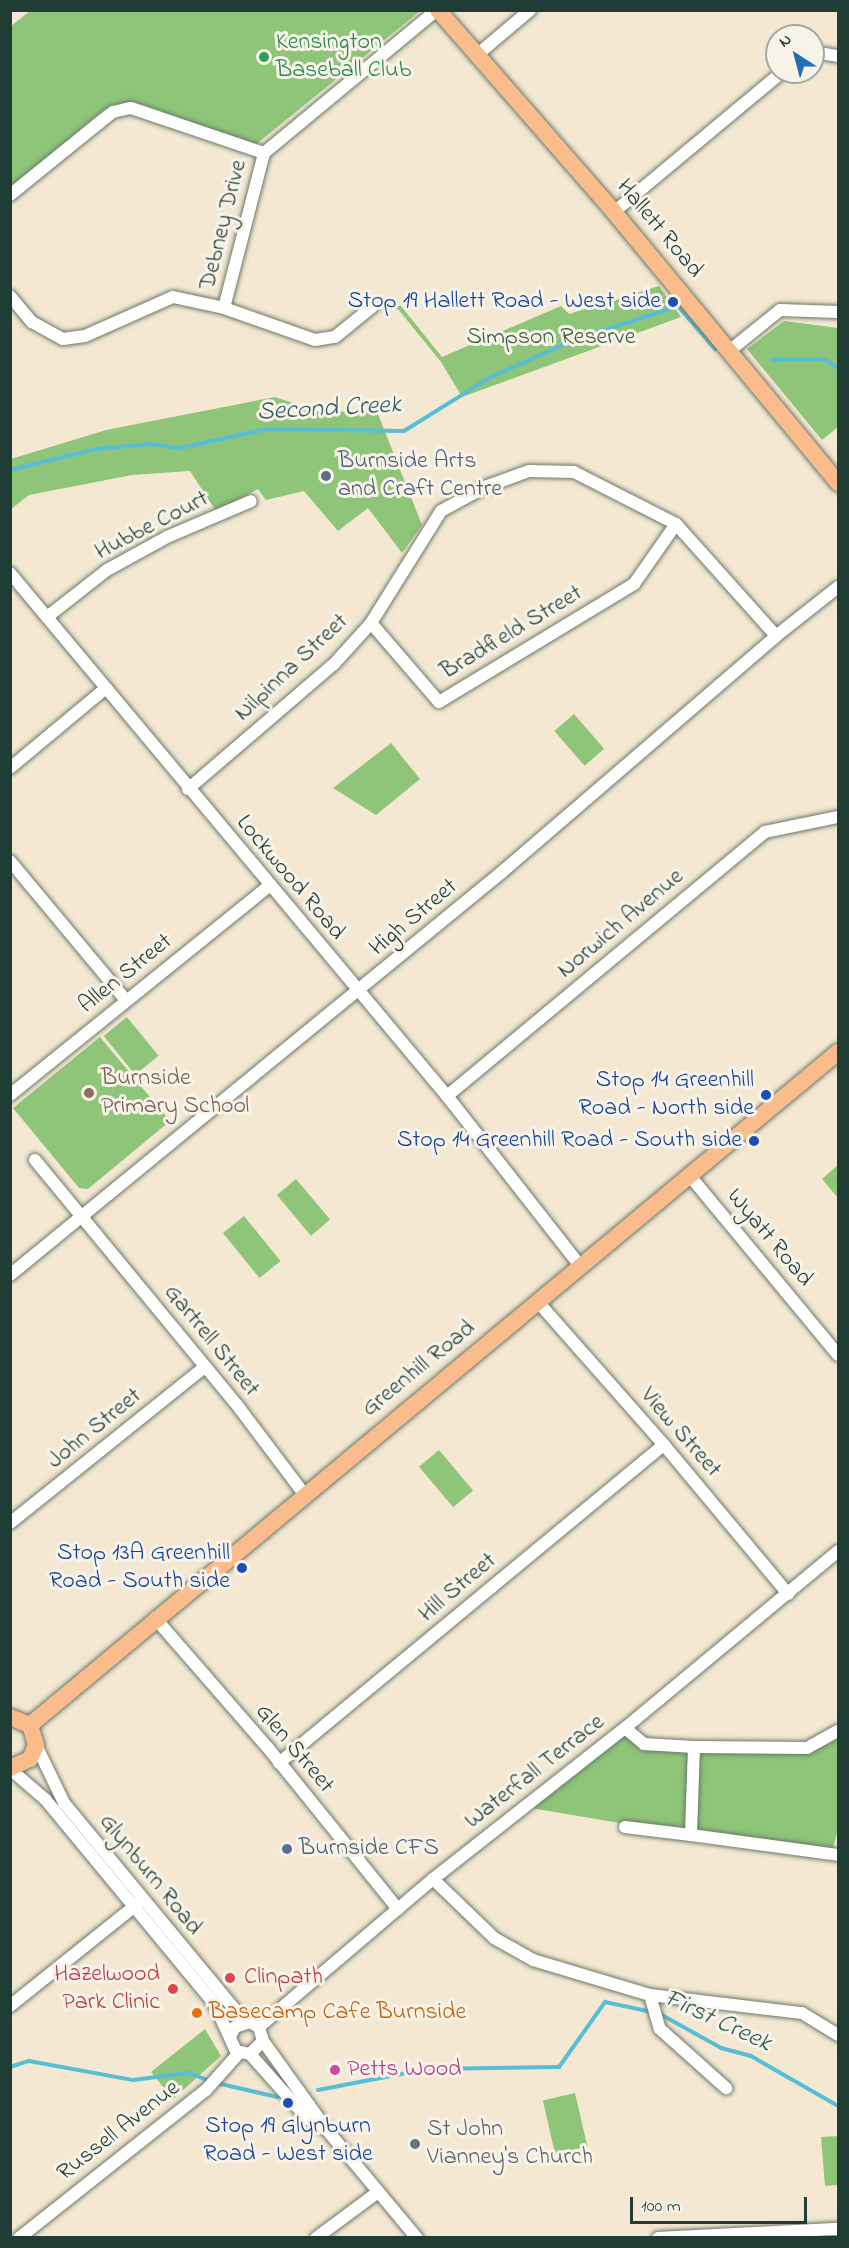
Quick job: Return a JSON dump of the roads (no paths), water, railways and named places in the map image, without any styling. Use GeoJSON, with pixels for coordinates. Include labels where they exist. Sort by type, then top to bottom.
{"type":"FeatureCollection","features":[{"type":"Feature","properties":{"kind":"main road","name":"Hallett Road"},"geometry":{"type":"LineString","coordinates":[[438,10],[614,212],[838,483]]}},
{"type":"Feature","properties":{"kind":"main road","name":"Greenhill Road"},"geometry":{"type":"LineString","coordinates":[[30,1725],[155,1618],[838,1052]]}},
{"type":"Feature","properties":{"kind":"main road"},"geometry":{"type":"LineString","coordinates":[[10,1717],[30,1725],[36,1745],[30,1759],[10,1768]]}},
{"type":"Feature","properties":{"kind":"street"},"geometry":{"type":"LineString","coordinates":[[10,195],[113,112],[131,108],[264,153],[438,10]]}},
{"type":"Feature","properties":{"kind":"street"},"geometry":{"type":"LineString","coordinates":[[477,55],[530,10]]}},
{"type":"Feature","properties":{"kind":"street"},"geometry":{"type":"LineString","coordinates":[[614,212],[768,84]]}},
{"type":"Feature","properties":{"kind":"street","name":"Debney Drive"},"geometry":{"type":"LineString","coordinates":[[224,308],[264,153]]}},
{"type":"Feature","properties":{"kind":"street"},"geometry":{"type":"LineString","coordinates":[[10,296],[32,322],[63,339],[84,336],[173,297],[224,308],[315,340],[335,337],[373,306]]}},
{"type":"Feature","properties":{"kind":"street"},"geometry":{"type":"LineString","coordinates":[[729,352],[780,310],[838,312]]}},
{"type":"Feature","properties":{"kind":"street","name":"Nilpinna Street"},"geometry":{"type":"LineString","coordinates":[[188,789],[334,664],[371,623],[441,511],[485,487],[530,471],[574,472],[676,524],[776,636]]}},
{"type":"Feature","properties":{"kind":"street","name":"Hubbe Court"},"geometry":{"type":"LineString","coordinates":[[47,617],[107,570],[167,537],[251,501]]}},
{"type":"Feature","properties":{"kind":"street","name":"Bradfield Street"},"geometry":{"type":"LineString","coordinates":[[371,623],[440,702],[634,584],[676,524]]}},
{"type":"Feature","properties":{"kind":"street","name":"Lockwood Road"},"geometry":{"type":"LineString","coordinates":[[10,573],[269,886],[447,1096],[581,1267]]}},
{"type":"Feature","properties":{"kind":"street","name":"High Street"},"geometry":{"type":"LineString","coordinates":[[10,1275],[358,991],[838,586]]}},
{"type":"Feature","properties":{"kind":"street"},"geometry":{"type":"LineString","coordinates":[[10,768],[106,688]]}},
{"type":"Feature","properties":{"kind":"street","name":"Norwich Avenue"},"geometry":{"type":"LineString","coordinates":[[447,1096],[765,832],[838,817]]}},
{"type":"Feature","properties":{"kind":"street"},"geometry":{"type":"LineString","coordinates":[[10,861],[126,1000]]}},
{"type":"Feature","properties":{"kind":"street","name":"Allen Street"},"geometry":{"type":"LineString","coordinates":[[10,1095],[269,886]]}},
{"type":"Feature","properties":{"kind":"street","name":"Gartrell Street"},"geometry":{"type":"LineString","coordinates":[[35,1160],[83,1215],[304,1494]]}},
{"type":"Feature","properties":{"kind":"street","name":"Wyatt Road"},"geometry":{"type":"LineString","coordinates":[[690,1176],[837,1350]]}},
{"type":"Feature","properties":{"kind":"street","name":"View Street"},"geometry":{"type":"LineString","coordinates":[[538,1302],[664,1445],[788,1594]]}},
{"type":"Feature","properties":{"kind":"street","name":"John Street"},"geometry":{"type":"LineString","coordinates":[[10,1523],[205,1367]]}},
{"type":"Feature","properties":{"kind":"street","name":"Hill Street"},"geometry":{"type":"LineString","coordinates":[[279,1763],[664,1445]]}},
{"type":"Feature","properties":{"kind":"street","name":"Waterfall Terrace"},"geometry":{"type":"LineString","coordinates":[[259,2027],[433,1880],[625,1728],[838,1551]]}},
{"type":"Feature","properties":{"kind":"street","name":"Glen Street"},"geometry":{"type":"LineString","coordinates":[[155,1618],[279,1763],[398,1909]]}},
{"type":"Feature","properties":{"kind":"street"},"geometry":{"type":"LineString","coordinates":[[625,1728],[644,1744],[694,1747],[807,1748],[838,1731]]}},
{"type":"Feature","properties":{"kind":"street","name":"Glynburn Road"},"geometry":{"type":"LineString","coordinates":[[36,1745],[54,1787],[214,2003],[230,2037]]}},
{"type":"Feature","properties":{"kind":"street"},"geometry":{"type":"LineString","coordinates":[[691,1835],[694,1747]]}},
{"type":"Feature","properties":{"kind":"street","name":"Glynburn Road"},"geometry":{"type":"LineString","coordinates":[[10,1768],[45,1799],[245,2022]]}},
{"type":"Feature","properties":{"kind":"street"},"geometry":{"type":"LineString","coordinates":[[626,1827],[838,1855]]}},
{"type":"Feature","properties":{"kind":"street"},"geometry":{"type":"LineString","coordinates":[[433,1880],[494,1938],[533,1960],[652,2007],[802,2013],[838,2035]]}},
{"type":"Feature","properties":{"kind":"street"},"geometry":{"type":"LineString","coordinates":[[10,2006],[138,1903]]}},
{"type":"Feature","properties":{"kind":"street"},"geometry":{"type":"LineString","coordinates":[[652,2007],[660,2029],[726,2088]]}},
{"type":"Feature","properties":{"kind":"street"},"geometry":{"type":"LineString","coordinates":[[327,2130],[308,2119],[230,2037],[235,2027],[245,2022],[259,2027],[263,2041],[327,2130],[417,2238]]}},
{"type":"Feature","properties":{"kind":"street"},"geometry":{"type":"LineString","coordinates":[[245,2053],[263,2041]]}},
{"type":"Feature","properties":{"kind":"street","name":"Russell Avenue"},"geometry":{"type":"LineString","coordinates":[[19,2238],[206,2090],[245,2053]]}},
{"type":"Feature","properties":{"kind":"street"},"geometry":{"type":"LineString","coordinates":[[316,2238],[378,2192]]}},
{"type":"Feature","properties":{"kind":"street"},"geometry":{"type":"LineString","coordinates":[[658,2238],[838,2229]]}},
{"type":"Feature","properties":{"kind":"waterway","name":"Second Creek"},"geometry":{"type":"LineString","coordinates":[[10,470],[96,449],[151,444],[181,448],[267,429],[404,431],[489,378],[576,339],[678,306],[715,349]]}},
{"type":"Feature","properties":{"kind":"waterway","name":"Second Creek"},"geometry":{"type":"LineString","coordinates":[[772,360],[824,359],[838,368]]}},
{"type":"Feature","properties":{"kind":"waterway","name":"First Creek"},"geometry":{"type":"LineString","coordinates":[[318,2090],[427,2069],[559,2067],[605,2002],[652,2012]]}},
{"type":"Feature","properties":{"kind":"waterway","name":"First Creek"},"geometry":{"type":"LineString","coordinates":[[660,2014],[721,2048],[751,2056],[838,2106]]}},
{"type":"Feature","properties":{"kind":"waterway","name":"First Creek"},"geometry":{"type":"LineString","coordinates":[[10,2067],[29,2061],[133,2080],[189,2073],[210,2081]]}},
{"type":"Feature","properties":{"kind":"waterway","name":"First Creek"},"geometry":{"type":"LineString","coordinates":[[217,2083],[277,2097]]}},
{"type":"Feature","properties":{"kind":"place","name":"Kensington Baseball Club"},"geometry":{"type":"Point","coordinates":[264,57]}},
{"type":"Feature","properties":{"kind":"place","name":"Stop 19 Hallett Road - West side"},"geometry":{"type":"Point","coordinates":[673,302]}},
{"type":"Feature","properties":{"kind":"place","name":"Burnside Arts and Craft Centre"},"geometry":{"type":"Point","coordinates":[326,476]}},
{"type":"Feature","properties":{"kind":"place","name":"Burnside Primary School"},"geometry":{"type":"Point","coordinates":[89,1093]}},
{"type":"Feature","properties":{"kind":"place","name":"Stop 14 Greenhill Road - North side"},"geometry":{"type":"Point","coordinates":[766,1095]}},
{"type":"Feature","properties":{"kind":"place","name":"Stop 14 Greenhill Road - South side"},"geometry":{"type":"Point","coordinates":[754,1141]}},
{"type":"Feature","properties":{"kind":"place","name":"Stop 13A Greenhill Road - South side"},"geometry":{"type":"Point","coordinates":[242,1568]}},
{"type":"Feature","properties":{"kind":"place","name":"Burnside CFS"},"geometry":{"type":"Point","coordinates":[287,1849]}},
{"type":"Feature","properties":{"kind":"place","name":"Clinpath"},"geometry":{"type":"Point","coordinates":[230,1978]}},
{"type":"Feature","properties":{"kind":"place","name":"Hazelwood Park Clinic"},"geometry":{"type":"Point","coordinates":[173,1989]}},
{"type":"Feature","properties":{"kind":"place","name":"Basecamp Cafe Burnside"},"geometry":{"type":"Point","coordinates":[197,2013]}},
{"type":"Feature","properties":{"kind":"place","name":"Petts Wood"},"geometry":{"type":"Point","coordinates":[335,2070]}},
{"type":"Feature","properties":{"kind":"place","name":"Stop 19 Glynburn Road - West side"},"geometry":{"type":"Point","coordinates":[288,2103]}},
{"type":"Feature","properties":{"kind":"place","name":"St John Vianney's Church"},"geometry":{"type":"Point","coordinates":[415,2144]}},
{"type":"Feature","properties":{"kind":"park label","name":"Simpson Reserve"},"geometry":{"type":"Point","coordinates":[551,338]}}]}
